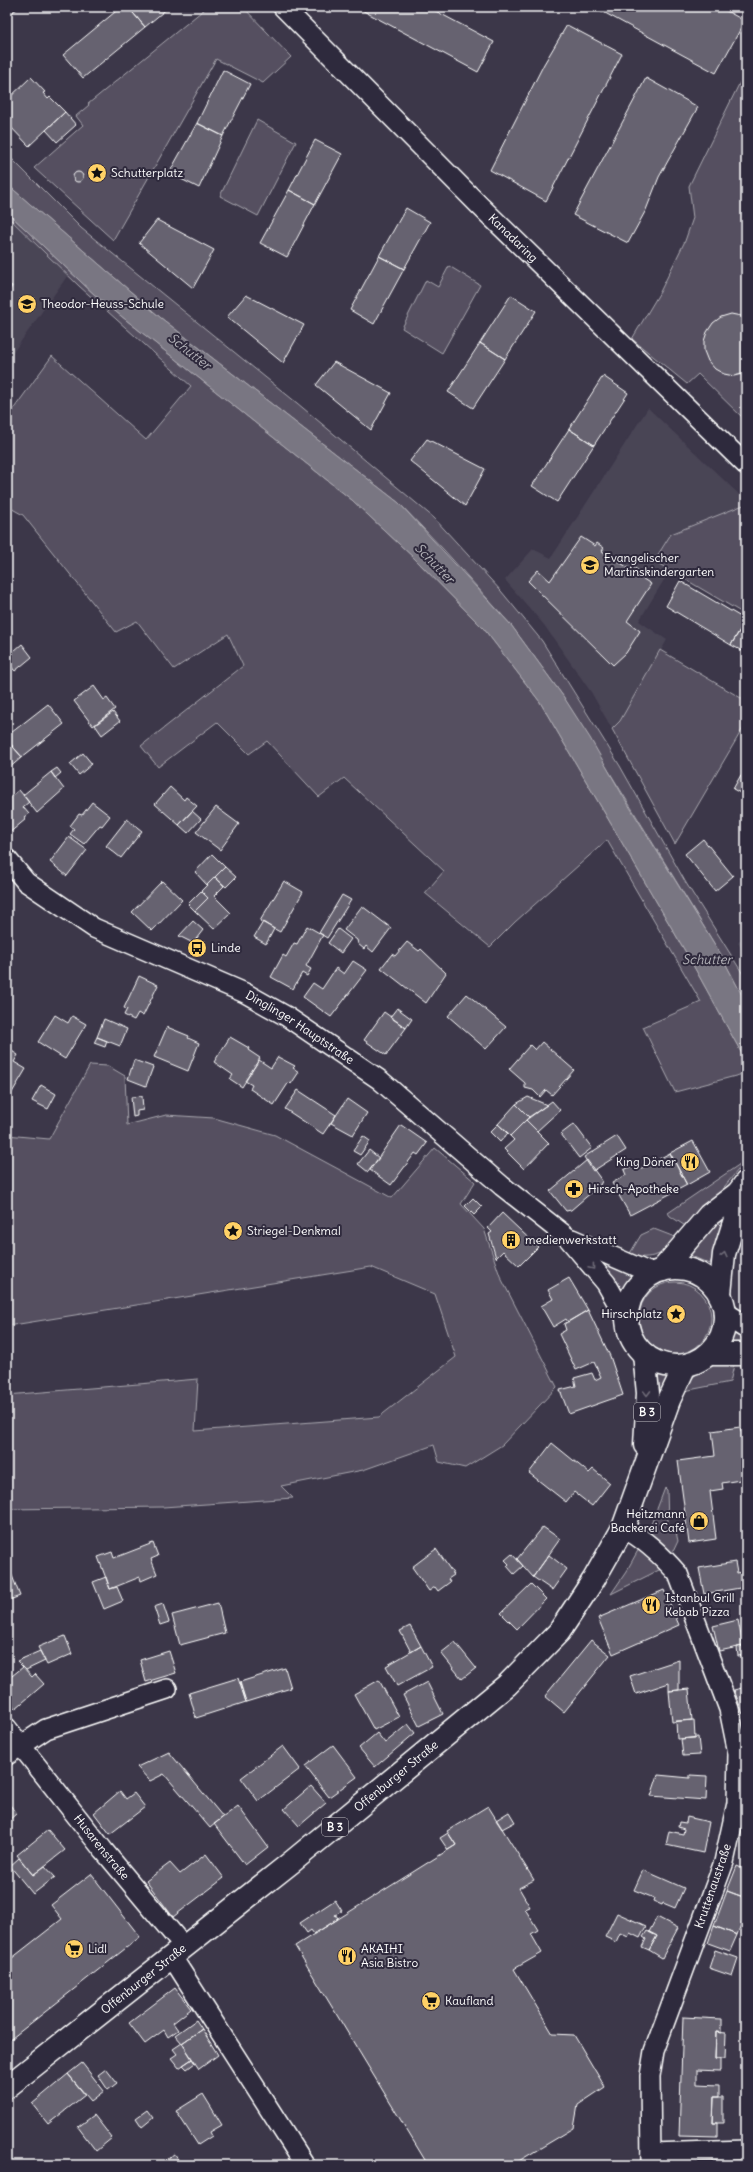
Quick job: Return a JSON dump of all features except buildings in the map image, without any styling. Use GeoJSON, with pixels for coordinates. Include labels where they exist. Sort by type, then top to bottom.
{"type":"FeatureCollection","features":[{"type":"Feature","properties":{"kind":"main road"},"geometry":{"type":"LineString","coordinates":[[742,1187],[736,1216],[724,1254],[722,1304],[725,1327],[719,1341],[710,1354],[685,1366],[671,1366],[657,1362],[644,1354],[632,1339],[627,1320],[628,1306],[633,1293],[642,1282],[658,1272],[709,1215],[742,1187]]}},
{"type":"Feature","properties":{"kind":"main road"},"geometry":{"type":"LineString","coordinates":[[658,1272],[679,1268],[695,1272],[710,1280],[722,1304],[746,1327]]}},
{"type":"Feature","properties":{"kind":"main road","name":"Offenburger Straße"},"geometry":{"type":"LineString","coordinates":[[644,1354],[648,1393],[644,1470]]}},
{"type":"Feature","properties":{"kind":"main road"},"geometry":{"type":"LineString","coordinates":[[710,1354],[746,1354]]}},
{"type":"Feature","properties":{"kind":"main road","name":"Offenburger Straße"},"geometry":{"type":"LineString","coordinates":[[7,2087],[293,1861],[524,1669],[559,1632],[594,1579],[623,1528],[669,1400],[685,1366]]}},
{"type":"Feature","properties":{"kind":"street","name":"Kanadaring"},"geometry":{"type":"LineString","coordinates":[[283,7],[479,205],[605,325],[746,465]]}},
{"type":"Feature","properties":{"kind":"street","name":"Dinglinger Hauptstraße"},"geometry":{"type":"LineString","coordinates":[[7,859],[26,882],[94,928],[245,993],[286,1016],[374,1075],[502,1186],[567,1237],[606,1283],[627,1320]]}},
{"type":"Feature","properties":{"kind":"street","name":"Dinglinger Hauptstraße"},"geometry":{"type":"LineString","coordinates":[[567,1237],[658,1272]]}},
{"type":"Feature","properties":{"kind":"street","name":"Kruttenaustraße"},"geometry":{"type":"LineString","coordinates":[[623,1528],[639,1536],[666,1560],[678,1574],[726,1702],[738,1752],[737,1803],[724,1862],[654,2051],[650,2076],[651,2159],[746,2150]]}},
{"type":"Feature","properties":{"kind":"street"},"geometry":{"type":"LineString","coordinates":[[14,1751],[46,1729],[167,1689]]}},
{"type":"Feature","properties":{"kind":"street","name":"Husarenstraße"},"geometry":{"type":"LineString","coordinates":[[7,1728],[14,1751],[178,1952],[305,2165]]}},
{"type":"Feature","properties":{"kind":"shaded area"},"geometry":{"type":"Polygon","coordinates":[[[207,7],[243,7],[291,57],[263,83],[216,59],[113,240],[34,168],[83,125],[76,116],[89,105],[88,104],[207,7]]]}},
{"type":"Feature","properties":{"kind":"shaded area"},"geometry":{"type":"Polygon","coordinates":[[[746,70],[746,421],[698,374],[687,384],[632,339],[660,292],[685,241],[693,218],[689,186],[746,70]]]}},
{"type":"Feature","properties":{"kind":"shaded area"},"geometry":{"type":"Polygon","coordinates":[[[257,120],[296,142],[258,216],[220,196],[257,120]]]}},
{"type":"Feature","properties":{"kind":"shaded area"},"geometry":{"type":"Polygon","coordinates":[[[7,154],[81,228],[297,403],[434,518],[501,591],[542,641],[620,766],[686,883],[746,979],[746,1003],[720,953],[563,696],[511,625],[444,550],[399,503],[161,318],[7,184],[7,154]]]}},
{"type":"Feature","properties":{"kind":"shaded area"},"geometry":{"type":"Polygon","coordinates":[[[7,212],[96,296],[352,500],[414,558],[484,629],[540,702],[688,956],[746,1061],[746,1078],[743,1074],[675,1092],[643,1027],[701,1002],[607,840],[515,922],[490,947],[425,893],[444,871],[344,778],[319,797],[267,741],[249,754],[217,722],[158,767],[141,746],[243,666],[228,634],[174,669],[137,621],[116,632],[23,515],[7,506],[7,418],[52,356],[146,440],[191,386],[79,286],[7,216],[7,212]]]}},
{"type":"Feature","properties":{"kind":"shaded area","name":"Theodor-Heuss-Schule"},"geometry":{"type":"Polygon","coordinates":[[[7,216],[68,275],[7,361],[7,216]]]}},
{"type":"Feature","properties":{"kind":"shaded area"},"geometry":{"type":"Polygon","coordinates":[[[449,266],[480,285],[442,353],[402,328],[426,280],[438,287],[449,266]]]}},
{"type":"Feature","properties":{"kind":"shaded area","name":"Evangelischer Martinskindergarten"},"geometry":{"type":"Polygon","coordinates":[[[648,408],[746,501],[746,504],[671,534],[654,560],[670,570],[639,621],[667,640],[620,721],[612,729],[591,692],[544,625],[505,580],[533,549],[551,558],[648,408]]]}},
{"type":"Feature","properties":{"kind":"shaded area"},"geometry":{"type":"Polygon","coordinates":[[[746,504],[746,615],[654,561],[671,534],[746,504]]]}},
{"type":"Feature","properties":{"kind":"shaded area"},"geometry":{"type":"Polygon","coordinates":[[[660,650],[746,701],[746,723],[675,844],[612,729],[620,721],[660,650]]]}},
{"type":"Feature","properties":{"kind":"shaded area"},"geometry":{"type":"Polygon","coordinates":[[[746,934],[746,956],[738,943],[746,934]]]}},
{"type":"Feature","properties":{"kind":"shaded area"},"geometry":{"type":"Polygon","coordinates":[[[90,1065],[108,1066],[125,1076],[127,1125],[166,1115],[214,1118],[275,1135],[392,1198],[435,1148],[475,1182],[461,1204],[484,1229],[500,1276],[557,1387],[502,1445],[465,1468],[439,1462],[434,1445],[363,1470],[281,1486],[293,1498],[163,1507],[7,1509],[7,1395],[198,1379],[195,1431],[379,1417],[456,1357],[435,1294],[371,1267],[7,1326],[7,1135],[49,1139],[90,1065]]]}},
{"type":"Feature","properties":{"kind":"shaded area"},"geometry":{"type":"Polygon","coordinates":[[[740,1164],[742,1165],[690,1229],[670,1216],[668,1213],[740,1164]]]}},
{"type":"Feature","properties":{"kind":"shaded area"},"geometry":{"type":"Polygon","coordinates":[[[729,1208],[710,1264],[689,1255],[729,1208]]]}},
{"type":"Feature","properties":{"kind":"shaded area"},"geometry":{"type":"Polygon","coordinates":[[[654,1229],[680,1239],[669,1249],[651,1257],[637,1257],[629,1255],[641,1235],[654,1229]]]}},
{"type":"Feature","properties":{"kind":"shaded area"},"geometry":{"type":"Polygon","coordinates":[[[597,1259],[634,1274],[621,1290],[596,1262],[597,1259]]]}},
{"type":"Feature","properties":{"kind":"shaded area"},"geometry":{"type":"Polygon","coordinates":[[[668,1282],[682,1282],[701,1292],[711,1311],[711,1325],[701,1344],[682,1354],[668,1354],[649,1344],[639,1325],[639,1311],[649,1292],[668,1282]]]}},
{"type":"Feature","properties":{"kind":"shaded area"},"geometry":{"type":"Polygon","coordinates":[[[737,1328],[746,1333],[746,1346],[730,1342],[737,1328]]]}},
{"type":"Feature","properties":{"kind":"shaded area"},"geometry":{"type":"Polygon","coordinates":[[[719,1361],[735,1361],[730,1382],[684,1391],[694,1376],[708,1366],[719,1361]]]}},
{"type":"Feature","properties":{"kind":"shaded area"},"geometry":{"type":"Polygon","coordinates":[[[654,1374],[668,1376],[656,1417],[654,1374]]]}},
{"type":"Feature","properties":{"kind":"shaded area"},"geometry":{"type":"Polygon","coordinates":[[[665,1488],[667,1490],[668,1523],[676,1532],[678,1541],[671,1556],[647,1535],[665,1488]]]}},
{"type":"Feature","properties":{"kind":"shaded area"},"geometry":{"type":"Polygon","coordinates":[[[641,1545],[663,1568],[611,1594],[626,1572],[641,1545]]]}},
{"type":"Feature","properties":{"kind":"water","name":"Schutter"},"geometry":{"type":"Polygon","coordinates":[[[7,184],[161,318],[399,503],[511,625],[563,696],[590,738],[623,796],[720,953],[746,1003],[746,1061],[688,956],[540,702],[484,629],[414,558],[352,500],[96,296],[7,212],[7,184]]]}},
{"type":"Feature","properties":{"kind":"place","name":"Schutterplatz"},"geometry":{"type":"Point","coordinates":[97,173]}},
{"type":"Feature","properties":{"kind":"place","name":"Theodor-Heuss-Schule"},"geometry":{"type":"Point","coordinates":[27,304]}},
{"type":"Feature","properties":{"kind":"place","name":"Evangelischer Martinskindergarten"},"geometry":{"type":"Point","coordinates":[590,565]}},
{"type":"Feature","properties":{"kind":"place","name":"Linde"},"geometry":{"type":"Point","coordinates":[197,948]}},
{"type":"Feature","properties":{"kind":"place","name":"King Döner"},"geometry":{"type":"Point","coordinates":[690,1162]}},
{"type":"Feature","properties":{"kind":"place","name":"Hirsch-Apotheke"},"geometry":{"type":"Point","coordinates":[574,1189]}},
{"type":"Feature","properties":{"kind":"place","name":"Striegel-Denkmal"},"geometry":{"type":"Point","coordinates":[233,1231]}},
{"type":"Feature","properties":{"kind":"place","name":"medienwerkstatt"},"geometry":{"type":"Point","coordinates":[511,1240]}},
{"type":"Feature","properties":{"kind":"place","name":"Hirschplatz"},"geometry":{"type":"Point","coordinates":[676,1314]}},
{"type":"Feature","properties":{"kind":"place","name":"Heitzmann Backerei Café"},"geometry":{"type":"Point","coordinates":[699,1521]}},
{"type":"Feature","properties":{"kind":"place","name":"Istanbul Grill Kebab Pizza"},"geometry":{"type":"Point","coordinates":[651,1605]}},
{"type":"Feature","properties":{"kind":"place","name":"Lidl"},"geometry":{"type":"Point","coordinates":[74,1949]}},
{"type":"Feature","properties":{"kind":"place","name":"AKAIHI Asia Bistro"},"geometry":{"type":"Point","coordinates":[347,1956]}},
{"type":"Feature","properties":{"kind":"place","name":"Kaufland"},"geometry":{"type":"Point","coordinates":[431,2001]}}]}
